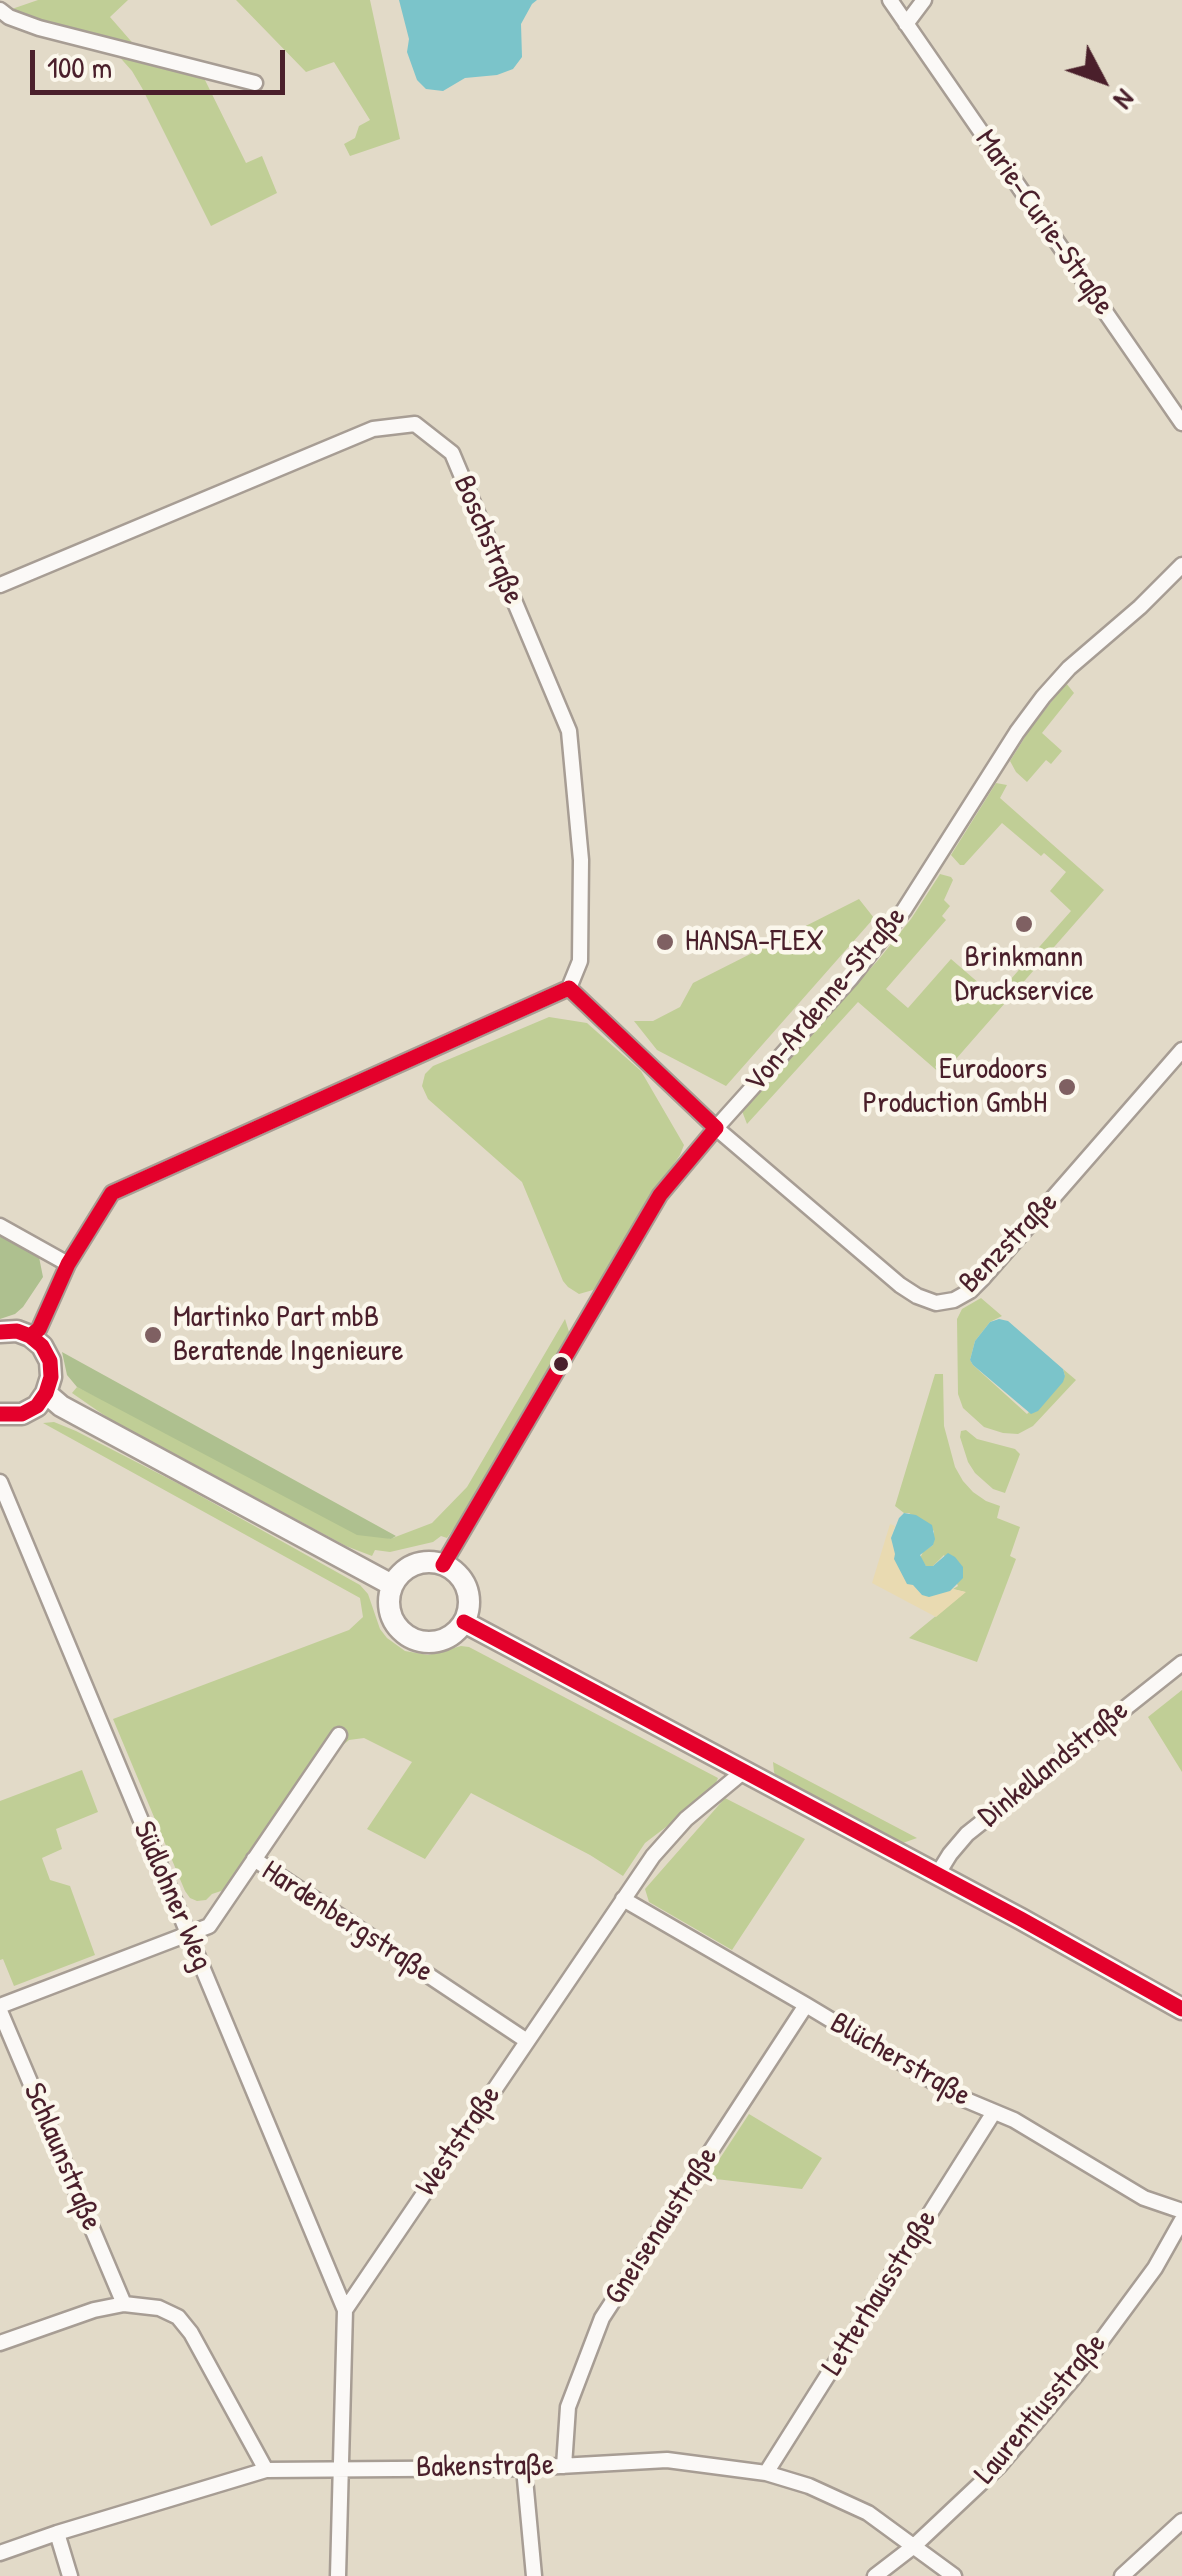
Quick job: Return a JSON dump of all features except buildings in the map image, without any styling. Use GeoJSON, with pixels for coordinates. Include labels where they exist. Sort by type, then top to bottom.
{"type":"FeatureCollection","features":[{"type":"Feature","properties":{"kind":"street","name":"Marie-Curie-Straße"},"geometry":{"type":"LineString","coordinates":[[890,0],[1182,423]]}},
{"type":"Feature","properties":{"kind":"street"},"geometry":{"type":"LineString","coordinates":[[906,24],[924,0]]}},
{"type":"Feature","properties":{"kind":"street"},"geometry":{"type":"LineString","coordinates":[[0,10],[38,28],[254,83]]}},
{"type":"Feature","properties":{"kind":"street","name":"Boschstraße"},"geometry":{"type":"LineString","coordinates":[[0,585],[373,429],[415,424],[452,453],[569,731],[581,860],[580,961],[568,988]]}},
{"type":"Feature","properties":{"kind":"street","name":"Von-Ardenne-Straße"},"geometry":{"type":"LineString","coordinates":[[443,1564],[660,1195],[851,978],[904,910],[1043,697],[1068,668],[1182,566]]}},
{"type":"Feature","properties":{"kind":"street"},"geometry":{"type":"LineString","coordinates":[[30,1336],[112,1193],[568,988],[716,1128]]}},
{"type":"Feature","properties":{"kind":"street","name":"Benzstraße"},"geometry":{"type":"LineString","coordinates":[[716,1128],[900,1285],[926,1300],[948,1302],[970,1291],[983,1278],[1182,1050]]}},
{"type":"Feature","properties":{"kind":"street"},"geometry":{"type":"LineString","coordinates":[[0,1226],[68,1264]]}},
{"type":"Feature","properties":{"kind":"street"},"geometry":{"type":"LineString","coordinates":[[0,1332],[30,1336],[42,1346],[50,1361],[51,1377],[36,1406],[22,1414],[0,1414]]}},
{"type":"Feature","properties":{"kind":"street"},"geometry":{"type":"LineString","coordinates":[[46,1393],[61,1406],[392,1585]]}},
{"type":"Feature","properties":{"kind":"street","name":"Südlohner Weg"},"geometry":{"type":"LineString","coordinates":[[0,1482],[345,2310]]}},
{"type":"Feature","properties":{"kind":"street"},"geometry":{"type":"LineString","coordinates":[[443,1564],[464,1582],[468,1609],[464,1622],[446,1639],[422,1642],[410,1638],[393,1621],[389,1609],[392,1585],[409,1567],[443,1564]]}},
{"type":"Feature","properties":{"kind":"street"},"geometry":{"type":"LineString","coordinates":[[464,1622],[1182,2009]]}},
{"type":"Feature","properties":{"kind":"street","name":"Dinkellandstraße"},"geometry":{"type":"LineString","coordinates":[[938,1875],[967,1834],[1182,1664]]}},
{"type":"Feature","properties":{"kind":"street"},"geometry":{"type":"LineString","coordinates":[[254,1859],[340,1735]]}},
{"type":"Feature","properties":{"kind":"street","name":"Weststraße"},"geometry":{"type":"LineString","coordinates":[[345,2310],[653,1856],[686,1818],[744,1771]]}},
{"type":"Feature","properties":{"kind":"street","name":"Hardenbergstraße"},"geometry":{"type":"LineString","coordinates":[[188,1935],[208,1926],[254,1859],[527,2041]]}},
{"type":"Feature","properties":{"kind":"street","name":"Blücherstraße"},"geometry":{"type":"LineString","coordinates":[[623,1899],[959,2098],[1014,2120],[1144,2198],[1182,2210]]}},
{"type":"Feature","properties":{"kind":"street"},"geometry":{"type":"LineString","coordinates":[[0,2008],[188,1935]]}},
{"type":"Feature","properties":{"kind":"street","name":"Gneisenaustraße"},"geometry":{"type":"LineString","coordinates":[[564,2466],[568,2408],[602,2318],[806,2005]]}},
{"type":"Feature","properties":{"kind":"street","name":"Schlaunstraße"},"geometry":{"type":"LineString","coordinates":[[0,2008],[124,2304]]}},
{"type":"Feature","properties":{"kind":"street","name":"Letterhausstraße"},"geometry":{"type":"LineString","coordinates":[[766,2473],[994,2112]]}},
{"type":"Feature","properties":{"kind":"street","name":"Laurentiusstraße"},"geometry":{"type":"LineString","coordinates":[[875,2576],[914,2546],[999,2466],[1076,2375],[1155,2268],[1182,2220]]}},
{"type":"Feature","properties":{"kind":"street"},"geometry":{"type":"LineString","coordinates":[[0,2343],[94,2310],[124,2304],[158,2308],[178,2318],[192,2333],[266,2470]]}},
{"type":"Feature","properties":{"kind":"street"},"geometry":{"type":"LineString","coordinates":[[338,2576],[345,2310]]}},
{"type":"Feature","properties":{"kind":"street","name":"Bakenstraße"},"geometry":{"type":"LineString","coordinates":[[0,2553],[266,2470],[524,2468],[667,2460],[766,2473],[809,2486],[868,2512],[954,2576]]}},
{"type":"Feature","properties":{"kind":"street"},"geometry":{"type":"LineString","coordinates":[[524,2468],[534,2576]]}},
{"type":"Feature","properties":{"kind":"street"},"geometry":{"type":"LineString","coordinates":[[1122,2576],[1182,2521]]}},
{"type":"Feature","properties":{"kind":"street"},"geometry":{"type":"LineString","coordinates":[[57,2533],[70,2576]]}},
{"type":"Feature","properties":{"kind":"green space"},"geometry":{"type":"Polygon","coordinates":[[[38,0],[128,0],[110,17],[137,48],[31,23],[9,10],[38,0]]]}},
{"type":"Feature","properties":{"kind":"green space"},"geometry":{"type":"Polygon","coordinates":[[[236,0],[370,0],[400,139],[350,156],[344,144],[355,138],[359,126],[370,120],[334,62],[306,72],[236,0]]]}},
{"type":"Feature","properties":{"kind":"green space"},"geometry":{"type":"Polygon","coordinates":[[[116,53],[204,78],[246,163],[262,156],[277,193],[211,226],[142,88],[116,53]]]}},
{"type":"Feature","properties":{"kind":"green space"},"geometry":{"type":"Polygon","coordinates":[[[1066,683],[1074,693],[1042,733],[1062,751],[1051,764],[1046,760],[1027,782],[1010,761],[1066,683]]]}},
{"type":"Feature","properties":{"kind":"green space"},"geometry":{"type":"Polygon","coordinates":[[[996,783],[1007,785],[1000,798],[1104,890],[942,1075],[858,1002],[747,1124],[742,1111],[879,959],[940,874],[953,880],[944,900],[950,906],[942,916],[946,920],[886,989],[908,1008],[951,959],[995,997],[1071,911],[1050,891],[1066,872],[1002,823],[964,865],[951,855],[996,783]]]}},
{"type":"Feature","properties":{"kind":"green space"},"geometry":{"type":"Polygon","coordinates":[[[859,899],[874,918],[726,1086],[657,1050],[634,1021],[653,1021],[680,1007],[693,983],[859,899]]]}},
{"type":"Feature","properties":{"kind":"green space"},"geometry":{"type":"Polygon","coordinates":[[[549,1017],[587,1023],[641,1071],[684,1145],[602,1279],[593,1290],[579,1294],[563,1281],[522,1182],[428,1099],[422,1086],[425,1074],[433,1066],[549,1017]]]}},
{"type":"Feature","properties":{"kind":"green space"},"geometry":{"type":"Polygon","coordinates":[[[0,1230],[39,1257],[43,1277],[23,1307],[0,1319],[0,1230]]]}},
{"type":"Feature","properties":{"kind":"green space"},"geometry":{"type":"Polygon","coordinates":[[[981,1298],[1002,1316],[990,1322],[975,1341],[970,1360],[1027,1414],[1065,1376],[1063,1369],[1076,1380],[1033,1426],[1018,1434],[984,1427],[963,1408],[958,1394],[957,1319],[962,1309],[981,1298]]]}},
{"type":"Feature","properties":{"kind":"green space"},"geometry":{"type":"Polygon","coordinates":[[[565,1319],[570,1335],[480,1491],[447,1538],[441,1536],[433,1542],[390,1552],[375,1550],[372,1556],[346,1546],[111,1420],[72,1393],[77,1387],[390,1539],[432,1523],[467,1487],[565,1319]]]}},
{"type":"Feature","properties":{"kind":"green space"},"geometry":{"type":"Polygon","coordinates":[[[62,1352],[396,1536],[391,1539],[357,1535],[77,1387],[67,1375],[62,1352]]]}},
{"type":"Feature","properties":{"kind":"green space"},"geometry":{"type":"Polygon","coordinates":[[[935,1374],[943,1374],[944,1426],[955,1467],[973,1492],[1000,1506],[997,1518],[1020,1527],[1010,1556],[1016,1559],[977,1662],[909,1638],[965,1592],[953,1589],[958,1586],[944,1555],[933,1566],[926,1566],[920,1558],[933,1545],[934,1531],[895,1506],[935,1374]]]}},
{"type":"Feature","properties":{"kind":"green space"},"geometry":{"type":"Polygon","coordinates":[[[54,1422],[181,1485],[360,1585],[368,1594],[380,1629],[405,1651],[428,1655],[469,1647],[718,1778],[712,1792],[645,1843],[623,1876],[471,1793],[425,1859],[367,1829],[412,1762],[364,1738],[349,1740],[338,1749],[346,1737],[335,1731],[224,1890],[206,1900],[190,1898],[113,1719],[349,1630],[363,1617],[360,1598],[43,1423],[54,1422]]]}},
{"type":"Feature","properties":{"kind":"green space"},"geometry":{"type":"Polygon","coordinates":[[[966,1430],[977,1439],[1015,1449],[1020,1454],[1005,1493],[993,1489],[968,1462],[960,1437],[961,1431],[966,1430]]]}},
{"type":"Feature","properties":{"kind":"green space"},"geometry":{"type":"Polygon","coordinates":[[[1182,1690],[1182,1772],[1148,1717],[1182,1690]]]}},
{"type":"Feature","properties":{"kind":"green space"},"geometry":{"type":"Polygon","coordinates":[[[773,1762],[917,1838],[900,1844],[777,1778],[773,1762]]]}},
{"type":"Feature","properties":{"kind":"green space"},"geometry":{"type":"Polygon","coordinates":[[[82,1770],[98,1812],[56,1829],[62,1849],[42,1858],[50,1880],[70,1886],[95,1955],[14,1986],[3,1959],[0,1960],[0,1801],[82,1770]]]}},
{"type":"Feature","properties":{"kind":"green space"},"geometry":{"type":"Polygon","coordinates":[[[725,1798],[805,1839],[732,1950],[649,1902],[645,1889],[725,1798]]]}},
{"type":"Feature","properties":{"kind":"green space"},"geometry":{"type":"Polygon","coordinates":[[[749,2114],[822,2158],[802,2189],[707,2178],[749,2114]]]}},
{"type":"Feature","properties":{"kind":"sand"},"geometry":{"type":"Polygon","coordinates":[[[890,1524],[895,1526],[891,1538],[895,1554],[922,1595],[953,1589],[966,1592],[936,1617],[872,1583],[890,1524]]]}},
{"type":"Feature","properties":{"kind":"water"},"geometry":{"type":"Polygon","coordinates":[[[399,0],[537,0],[521,24],[522,57],[513,69],[465,78],[443,91],[426,89],[417,80],[407,52],[409,39],[399,0]]]}},
{"type":"Feature","properties":{"kind":"water"},"geometry":{"type":"Polygon","coordinates":[[[1008,1321],[1063,1369],[1063,1382],[1031,1414],[970,1360],[975,1341],[990,1322],[1008,1321]]]}},
{"type":"Feature","properties":{"kind":"water"},"geometry":{"type":"Polygon","coordinates":[[[904,1513],[932,1525],[933,1545],[920,1555],[926,1566],[933,1566],[948,1553],[963,1567],[963,1578],[950,1591],[929,1597],[907,1584],[894,1559],[891,1538],[904,1513]]]}},
{"type":"Feature","properties":{"kind":"transit line"},"geometry":{"type":"LineString","coordinates":[[569,988],[716,1128]]}},
{"type":"Feature","properties":{"kind":"transit line"},"geometry":{"type":"LineString","coordinates":[[30,1336],[39,1329],[68,1264],[112,1193],[569,988]]}},
{"type":"Feature","properties":{"kind":"transit line"},"geometry":{"type":"LineString","coordinates":[[443,1565],[660,1195],[716,1128]]}},
{"type":"Feature","properties":{"kind":"transit line"},"geometry":{"type":"LineString","coordinates":[[0,1332],[17,1331],[42,1346],[50,1361],[51,1377],[37,1406],[22,1414],[0,1414]]}},
{"type":"Feature","properties":{"kind":"transit line"},"geometry":{"type":"LineString","coordinates":[[464,1622],[1182,2009]]}},
{"type":"Feature","properties":{"kind":"place","name":"Brinkmann Druckservice"},"geometry":{"type":"Point","coordinates":[1024,924]}},
{"type":"Feature","properties":{"kind":"place","name":"HANSA-FLEX"},"geometry":{"type":"Point","coordinates":[665,942]}},
{"type":"Feature","properties":{"kind":"place","name":"Eurodoors Production GmbH"},"geometry":{"type":"Point","coordinates":[1067,1087]}},
{"type":"Feature","properties":{"kind":"place","name":"Martinko Part mbB Beratende Ingenieure"},"geometry":{"type":"Point","coordinates":[153,1335]}}]}
